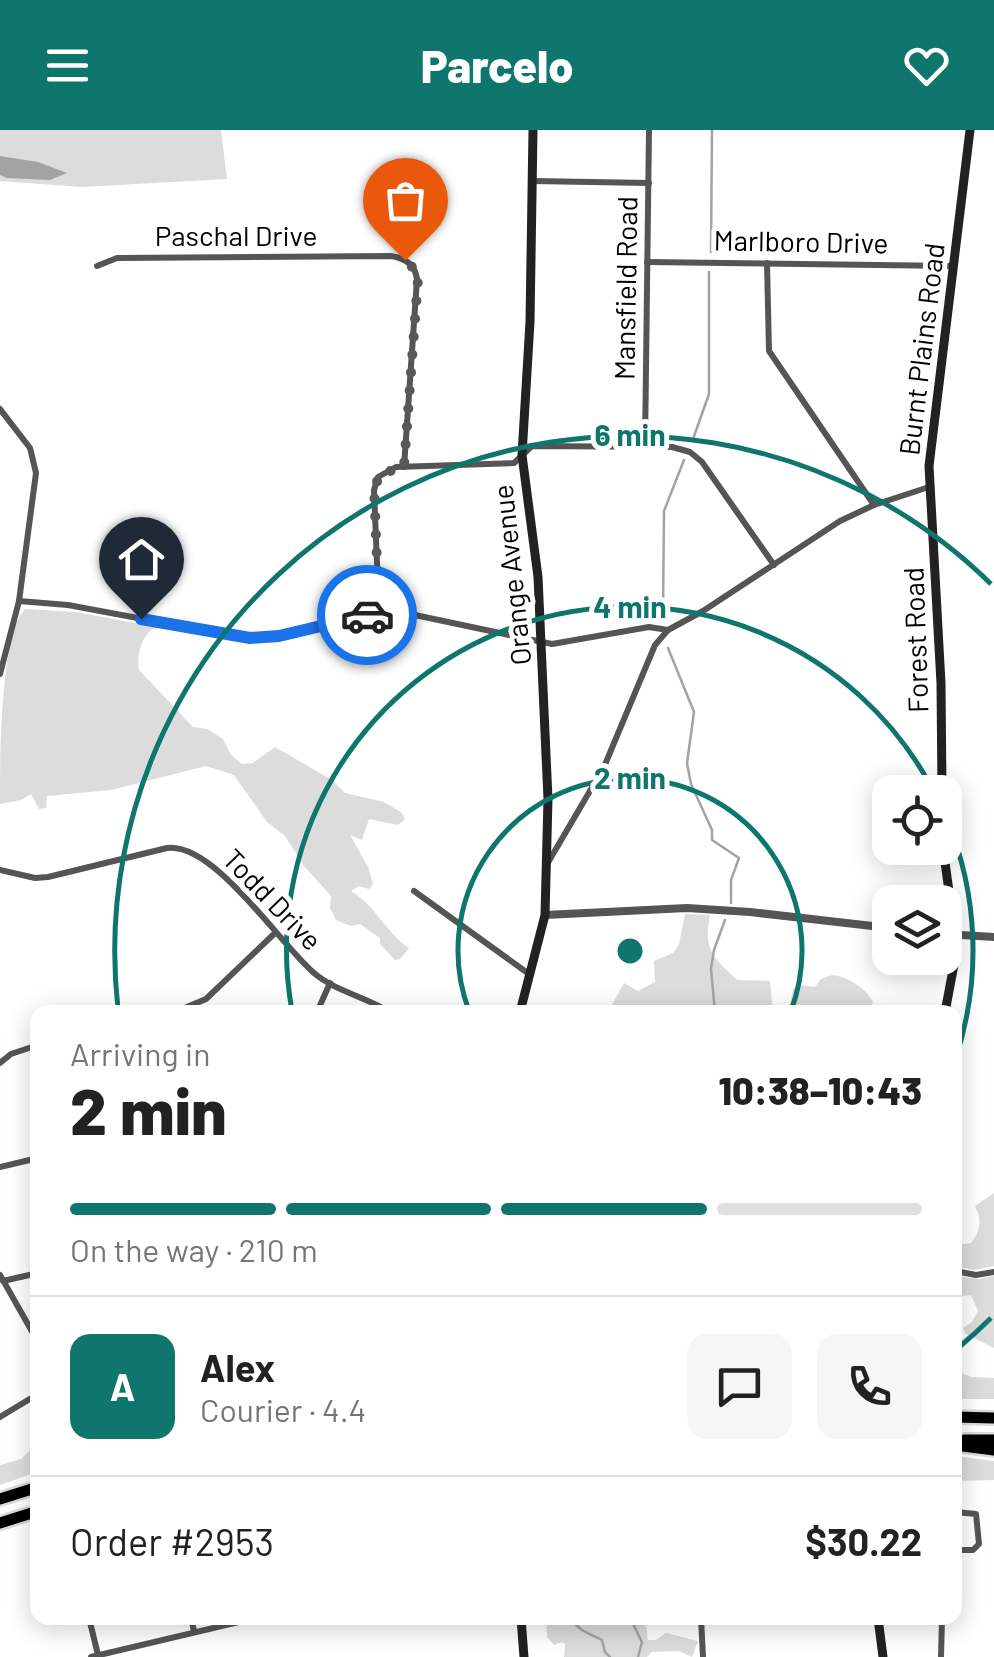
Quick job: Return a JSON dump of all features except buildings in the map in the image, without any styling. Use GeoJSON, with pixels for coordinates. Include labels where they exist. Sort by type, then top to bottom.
{"type":"FeatureCollection","features":[{"type":"Feature","properties":{"kind":"highway"},"geometry":{"type":"LineString","coordinates":[[962,1417],[994,1416]]}},
{"type":"Feature","properties":{"kind":"highway"},"geometry":{"type":"LineString","coordinates":[[962,1442],[994,1440]]}},
{"type":"Feature","properties":{"kind":"highway"},"geometry":{"type":"LineString","coordinates":[[962,1444],[994,1450]]}},
{"type":"Feature","properties":{"kind":"highway"},"geometry":{"type":"LineString","coordinates":[[0,1499],[30,1489]]}},
{"type":"Feature","properties":{"kind":"highway"},"geometry":{"type":"LineString","coordinates":[[0,1523],[30,1514]]}},
{"type":"Feature","properties":{"kind":"main road","name":"Orange Avenue"},"geometry":{"type":"LineString","coordinates":[[522,1005],[545,915],[548,772],[536,548],[522,455],[530,322],[532,130]]}},
{"type":"Feature","properties":{"kind":"main road","name":"Burnt Plains Road"},"geometry":{"type":"LineString","coordinates":[[929,487],[970,130]]}},
{"type":"Feature","properties":{"kind":"main road","name":"Forest Road"},"geometry":{"type":"LineString","coordinates":[[929,487],[940,664],[942,775]]}},
{"type":"Feature","properties":{"kind":"main road"},"geometry":{"type":"LineString","coordinates":[[945,1005],[951,975]]}},
{"type":"Feature","properties":{"kind":"main road"},"geometry":{"type":"LineString","coordinates":[[522,1625],[524,1657]]}},
{"type":"Feature","properties":{"kind":"main road"},"geometry":{"type":"LineString","coordinates":[[879,1625],[883,1657]]}},
{"type":"Feature","properties":{"kind":"street","name":"Mansfield Road"},"geometry":{"type":"LineString","coordinates":[[645,447],[649,130]]}},
{"type":"Feature","properties":{"kind":"street"},"geometry":{"type":"LineString","coordinates":[[532,181],[648,182]]}},
{"type":"Feature","properties":{"kind":"street","name":"Paschal Drive"},"geometry":{"type":"LineString","coordinates":[[97,266],[118,258],[391,256],[405,260],[418,279],[404,466]]}},
{"type":"Feature","properties":{"kind":"street","name":"Marlboro Drive"},"geometry":{"type":"LineString","coordinates":[[648,262],[954,266]]}},
{"type":"Feature","properties":{"kind":"street"},"geometry":{"type":"LineString","coordinates":[[766,263],[769,350],[874,505]]}},
{"type":"Feature","properties":{"kind":"street"},"geometry":{"type":"LineString","coordinates":[[0,409],[30,448],[36,472],[19,602],[0,674]]}},
{"type":"Feature","properties":{"kind":"street"},"geometry":{"type":"LineString","coordinates":[[379,612],[374,486],[382,474],[404,466],[514,462],[532,446],[679,448],[696,456],[774,565]]}},
{"type":"Feature","properties":{"kind":"street","name":"Burnt Plains Road"},"geometry":{"type":"LineString","coordinates":[[546,867],[604,768],[655,645],[668,630],[840,521],[929,487]]}},
{"type":"Feature","properties":{"kind":"street"},"geometry":{"type":"LineString","coordinates":[[19,602],[68,605],[250,638],[279,636],[379,612],[408,612],[552,644],[649,627],[668,630]]}},
{"type":"Feature","properties":{"kind":"street","name":"Todd Drive"},"geometry":{"type":"LineString","coordinates":[[0,870],[48,878],[180,848],[210,863],[312,972],[376,1005]]}},
{"type":"Feature","properties":{"kind":"street"},"geometry":{"type":"LineString","coordinates":[[414,891],[530,974]]}},
{"type":"Feature","properties":{"kind":"street"},"geometry":{"type":"LineString","coordinates":[[545,915],[686,908],[872,926]]}},
{"type":"Feature","properties":{"kind":"street"},"geometry":{"type":"LineString","coordinates":[[192,1005],[206,999],[275,933]]}},
{"type":"Feature","properties":{"kind":"street"},"geometry":{"type":"LineString","coordinates":[[962,936],[994,938]]}},
{"type":"Feature","properties":{"kind":"street"},"geometry":{"type":"LineString","coordinates":[[320,1005],[330,983]]}},
{"type":"Feature","properties":{"kind":"street"},"geometry":{"type":"LineString","coordinates":[[0,1063],[11,1054],[30,1048]]}},
{"type":"Feature","properties":{"kind":"street"},"geometry":{"type":"LineString","coordinates":[[0,1167],[30,1160]]}},
{"type":"Feature","properties":{"kind":"street"},"geometry":{"type":"LineString","coordinates":[[962,1273],[994,1272]]}},
{"type":"Feature","properties":{"kind":"street"},"geometry":{"type":"LineString","coordinates":[[30,1273],[2,1278],[30,1328]]}},
{"type":"Feature","properties":{"kind":"street"},"geometry":{"type":"LineString","coordinates":[[0,1416],[30,1399]]}},
{"type":"Feature","properties":{"kind":"street"},"geometry":{"type":"LineString","coordinates":[[962,1512],[975,1512],[979,1519],[978,1546],[962,1550]]}},
{"type":"Feature","properties":{"kind":"street"},"geometry":{"type":"LineString","coordinates":[[90,1625],[94,1656],[223,1625]]}},
{"type":"Feature","properties":{"kind":"street"},"geometry":{"type":"LineString","coordinates":[[193,1625],[194,1631]]}},
{"type":"Feature","properties":{"kind":"street"},"geometry":{"type":"LineString","coordinates":[[701,1625],[703,1657]]}},
{"type":"Feature","properties":{"kind":"street"},"geometry":{"type":"LineString","coordinates":[[941,1657],[942,1625]]}},
{"type":"Feature","properties":{"kind":"shaded area"},"geometry":{"type":"Polygon","coordinates":[[[0,130],[221,130],[227,179],[82,187],[0,181],[0,130]]]}},
{"type":"Feature","properties":{"kind":"shaded area"},"geometry":{"type":"Polygon","coordinates":[[[0,156],[38,162],[67,173],[50,180],[7,178],[0,175],[0,156]]]}},
{"type":"Feature","properties":{"kind":"shaded area"},"geometry":{"type":"Polygon","coordinates":[[[25,609],[76,612],[156,627],[141,646],[139,670],[193,727],[207,729],[223,739],[231,755],[242,764],[253,763],[275,747],[332,780],[345,793],[384,802],[401,812],[405,819],[398,825],[369,819],[362,840],[350,835],[373,884],[369,889],[359,886],[351,891],[409,948],[400,959],[395,960],[380,944],[380,938],[360,924],[351,926],[336,920],[330,908],[331,896],[304,866],[285,836],[267,822],[234,775],[206,766],[111,790],[47,796],[46,808],[39,809],[31,794],[0,804],[6,671],[17,623],[25,609]]]}},
{"type":"Feature","properties":{"kind":"shaded area"},"geometry":{"type":"Polygon","coordinates":[[[685,914],[710,915],[708,937],[712,952],[737,980],[770,981],[772,1005],[612,1005],[624,983],[638,991],[655,982],[654,961],[673,953],[679,944],[685,914]]]}},
{"type":"Feature","properties":{"kind":"shaded area"},"geometry":{"type":"Polygon","coordinates":[[[832,975],[850,980],[873,1002],[790,1005],[793,989],[800,985],[815,987],[821,979],[832,975]]]}},
{"type":"Feature","properties":{"kind":"shaded area"},"geometry":{"type":"Polygon","coordinates":[[[994,1193],[994,1266],[974,1270],[962,1267],[962,1244],[971,1243],[979,1229],[975,1206],[994,1193]]]}},
{"type":"Feature","properties":{"kind":"shaded area"},"geometry":{"type":"Polygon","coordinates":[[[994,1276],[994,1348],[966,1334],[963,1328],[978,1311],[971,1295],[962,1296],[962,1277],[994,1276]]]}},
{"type":"Feature","properties":{"kind":"shaded area"},"geometry":{"type":"Polygon","coordinates":[[[962,1373],[994,1378],[994,1399],[962,1399],[962,1373]]]}},
{"type":"Feature","properties":{"kind":"shaded area"},"geometry":{"type":"Polygon","coordinates":[[[30,1451],[30,1474],[0,1485],[0,1465],[21,1459],[30,1451]]]}},
{"type":"Feature","properties":{"kind":"shaded area"},"geometry":{"type":"Polygon","coordinates":[[[962,1457],[994,1461],[994,1480],[962,1481],[962,1457]]]}},
{"type":"Feature","properties":{"kind":"shaded area"},"geometry":{"type":"Polygon","coordinates":[[[546,1625],[646,1625],[648,1640],[666,1633],[698,1641],[692,1657],[679,1651],[652,1652],[647,1657],[564,1657],[565,1644],[554,1645],[547,1637],[546,1625]]]}},
{"type":"Feature","properties":{"kind":"waterway"},"geometry":{"type":"LineString","coordinates":[[711,252],[712,130]]}},
{"type":"Feature","properties":{"kind":"waterway"},"geometry":{"type":"LineString","coordinates":[[693,439],[709,394],[709,272]]}},
{"type":"Feature","properties":{"kind":"waterway"},"geometry":{"type":"LineString","coordinates":[[663,612],[664,511],[684,460]]}},
{"type":"Feature","properties":{"kind":"waterway"},"geometry":{"type":"LineString","coordinates":[[668,648],[694,712],[687,763],[691,784],[712,830],[712,840],[739,858],[731,880],[731,903]]}},
{"type":"Feature","properties":{"kind":"waterway"},"geometry":{"type":"LineString","coordinates":[[714,1005],[711,969],[725,920]]}},
{"type":"Feature","properties":{"kind":"waterway"},"geometry":{"type":"LineString","coordinates":[[577,1625],[602,1640],[610,1657]]}},
{"type":"Feature","properties":{"kind":"waterway"},"geometry":{"type":"LineString","coordinates":[[635,1625],[642,1642],[638,1657]]}},
{"type":"Feature","properties":{"kind":"way so far"},"geometry":{"type":"LineString","coordinates":[[367,615],[379,612],[374,486],[378,477],[391,468],[404,466],[418,279],[405,260]]}},
{"type":"Feature","properties":{"kind":"route"},"geometry":{"type":"LineString","coordinates":[[141,619],[250,638],[279,636],[367,615]]}}]}
